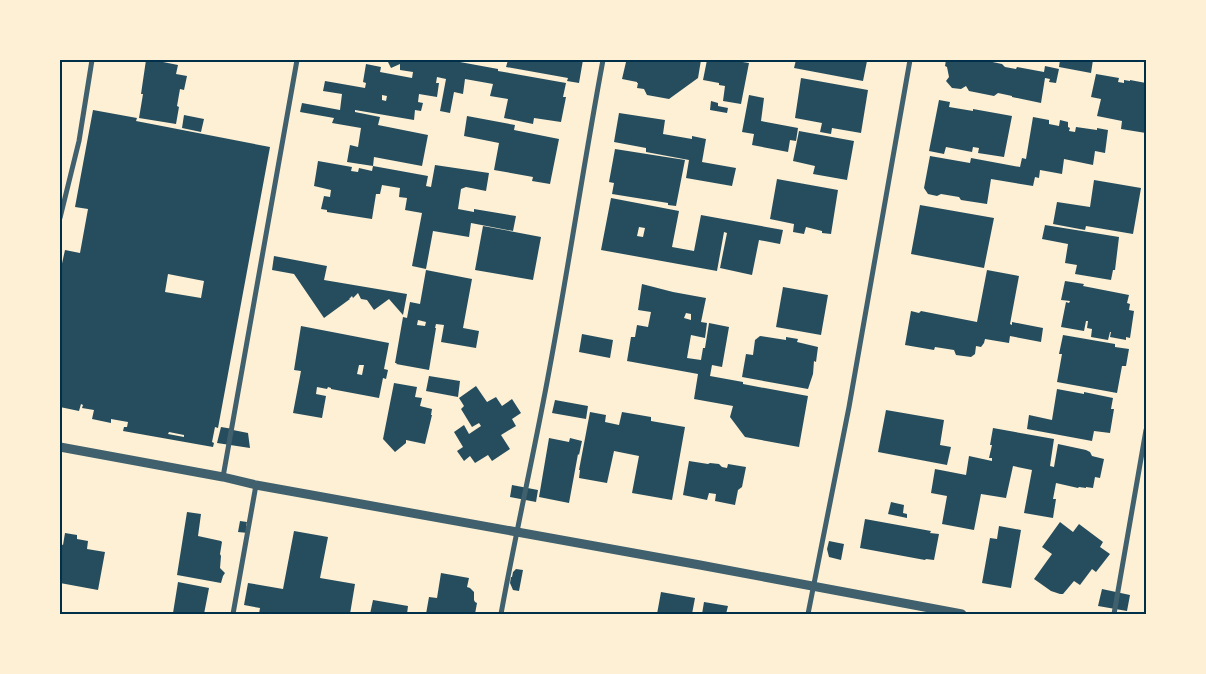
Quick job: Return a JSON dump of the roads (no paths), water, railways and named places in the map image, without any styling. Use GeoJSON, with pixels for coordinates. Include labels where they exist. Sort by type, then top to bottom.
{"type":"FeatureCollection","features":[{"type":"Feature","properties":{"kind":"street"},"geometry":{"type":"LineString","coordinates":[[60,218],[79,141],[92,60]]}},
{"type":"Feature","properties":{"kind":"street"},"geometry":{"type":"LineString","coordinates":[[223,478],[297,60]]}},
{"type":"Feature","properties":{"kind":"street"},"geometry":{"type":"LineString","coordinates":[[501,614],[550,366],[603,60]]}},
{"type":"Feature","properties":{"kind":"street"},"geometry":{"type":"LineString","coordinates":[[808,614],[848,407],[910,60]]}},
{"type":"Feature","properties":{"kind":"street"},"geometry":{"type":"LineString","coordinates":[[1114,614],[1146,430]]}},
{"type":"Feature","properties":{"kind":"street"},"geometry":{"type":"LineString","coordinates":[[60,447],[256,485],[962,614]]}},
{"type":"Feature","properties":{"kind":"street"},"geometry":{"type":"LineString","coordinates":[[233,614],[256,485]]}}]}
